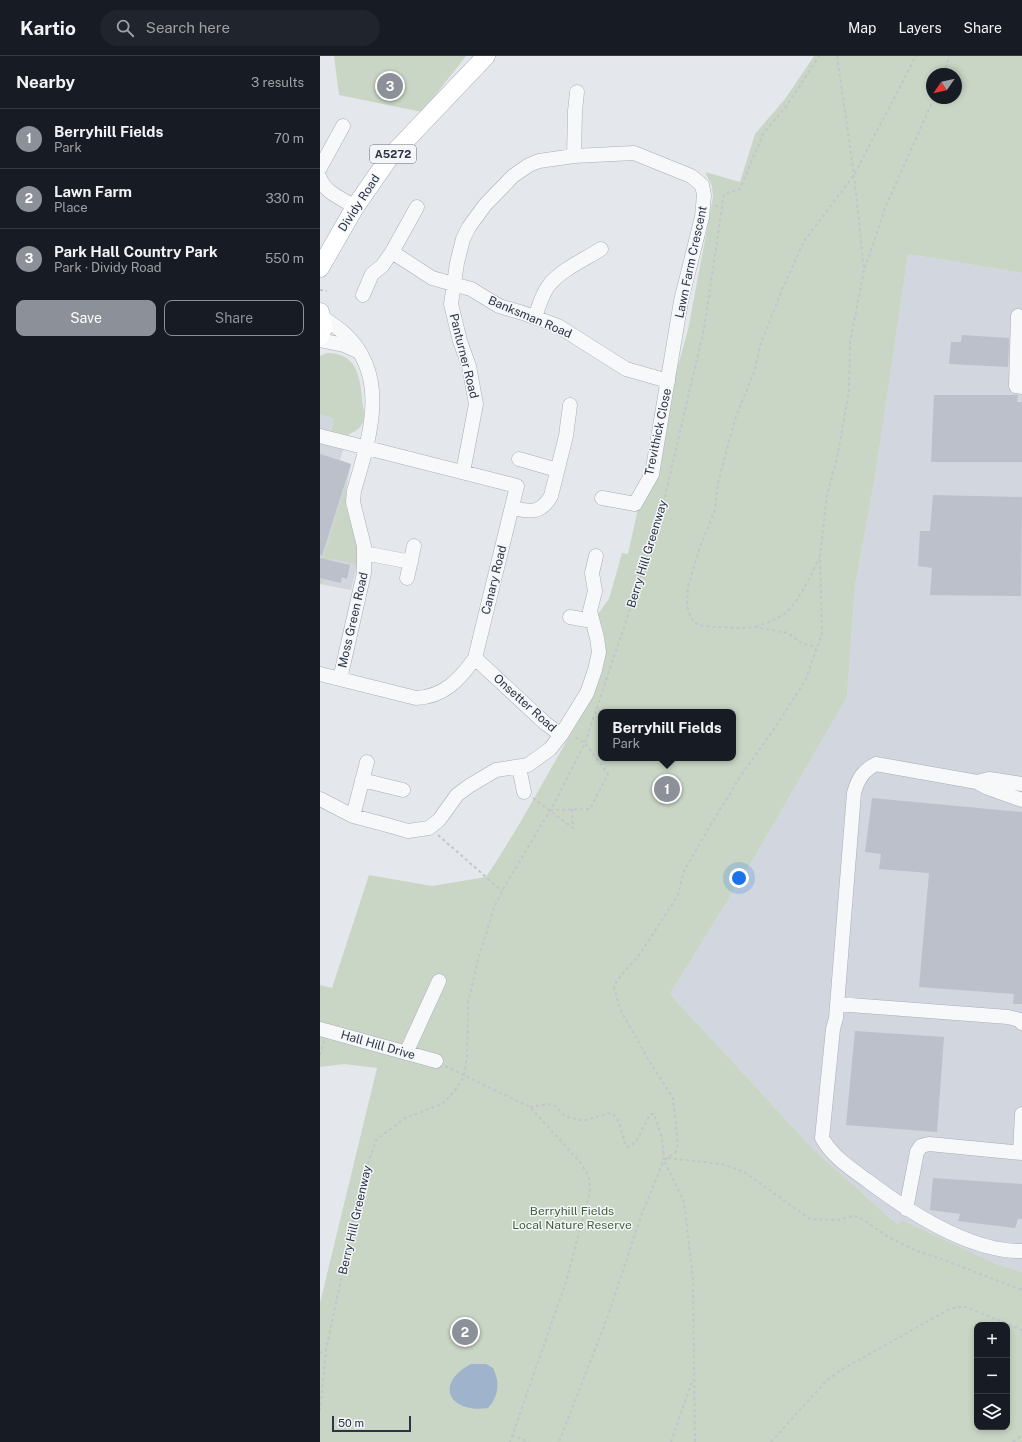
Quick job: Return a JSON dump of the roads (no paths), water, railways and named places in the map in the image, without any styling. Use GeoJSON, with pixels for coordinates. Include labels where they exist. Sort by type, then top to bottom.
{"type":"FeatureCollection","features":[{"type":"Feature","properties":{"kind":"main road","name":"Dividy Road"},"geometry":{"type":"LineString","coordinates":[[320,272],[320,267],[355,207],[377,174],[402,142],[426,121],[486,56]]}},
{"type":"Feature","properties":{"kind":"main road"},"geometry":{"type":"LineString","coordinates":[[320,336],[323,328],[321,314]]}},
{"type":"Feature","properties":{"kind":"street"},"geometry":{"type":"LineString","coordinates":[[574,156],[574,111],[577,92]]}},
{"type":"Feature","properties":{"kind":"street"},"geometry":{"type":"LineString","coordinates":[[320,168],[343,126]]}},
{"type":"Feature","properties":{"kind":"street","name":"Lawn Farm Crescent"},"geometry":{"type":"LineString","coordinates":[[457,263],[463,239],[469,227],[485,205],[513,176],[529,165],[539,161],[574,156],[634,153],[690,176],[702,185],[704,194],[702,217],[681,301],[668,381]]}},
{"type":"Feature","properties":{"kind":"street"},"geometry":{"type":"LineString","coordinates":[[320,178],[322,184],[328,190],[355,207]]}},
{"type":"Feature","properties":{"kind":"street"},"geometry":{"type":"LineString","coordinates":[[363,295],[372,274],[382,266],[395,246],[416,207]]}},
{"type":"Feature","properties":{"kind":"street","name":"Banksman Road"},"geometry":{"type":"LineString","coordinates":[[395,246],[432,278],[471,289],[499,306],[558,326],[626,369],[668,381]]}},
{"type":"Feature","properties":{"kind":"street"},"geometry":{"type":"LineString","coordinates":[[535,317],[541,299],[549,285],[559,275],[601,249]]}},
{"type":"Feature","properties":{"kind":"street","name":"Panturner Road"},"geometry":{"type":"LineString","coordinates":[[457,263],[451,304],[460,341],[469,366],[476,404],[462,472]]}},
{"type":"Feature","properties":{"kind":"street","name":"Moss Green Road"},"geometry":{"type":"LineString","coordinates":[[321,314],[345,334],[359,352],[368,371],[373,398],[372,426],[354,491],[353,502],[364,546],[364,573],[340,678]]}},
{"type":"Feature","properties":{"kind":"street"},"geometry":{"type":"LineString","coordinates":[[1018,316],[1016,386],[1022,386]]}},
{"type":"Feature","properties":{"kind":"street"},"geometry":{"type":"LineString","coordinates":[[320,340],[344,345],[359,352]]}},
{"type":"Feature","properties":{"kind":"street","name":"Trevithick Close"},"geometry":{"type":"LineString","coordinates":[[602,498],[621,502],[633,510],[652,474],[668,381]]}},
{"type":"Feature","properties":{"kind":"street"},"geometry":{"type":"LineString","coordinates":[[512,508],[534,512],[541,509],[551,496],[566,436],[570,405]]}},
{"type":"Feature","properties":{"kind":"street","name":"Canary Road"},"geometry":{"type":"LineString","coordinates":[[320,436],[366,449],[517,486],[475,658],[460,677],[442,691],[430,697],[416,698],[320,674]]}},
{"type":"Feature","properties":{"kind":"street"},"geometry":{"type":"LineString","coordinates":[[518,459],[557,470]]}},
{"type":"Feature","properties":{"kind":"street"},"geometry":{"type":"LineString","coordinates":[[407,578],[414,546]]}},
{"type":"Feature","properties":{"kind":"street"},"geometry":{"type":"LineString","coordinates":[[364,553],[410,562]]}},
{"type":"Feature","properties":{"kind":"street"},"geometry":{"type":"LineString","coordinates":[[561,735],[587,693],[595,670],[599,652],[598,638],[590,611],[595,591],[592,573],[596,556]]}},
{"type":"Feature","properties":{"kind":"street"},"geometry":{"type":"LineString","coordinates":[[570,617],[592,621]]}},
{"type":"Feature","properties":{"kind":"street","name":"Onsetter Road"},"geometry":{"type":"LineString","coordinates":[[353,816],[408,831],[429,828],[439,820],[457,795],[469,786],[496,770],[528,765],[539,759],[550,749],[561,735],[545,723],[475,658]]}},
{"type":"Feature","properties":{"kind":"street"},"geometry":{"type":"LineString","coordinates":[[320,799],[353,816],[367,762]]}},
{"type":"Feature","properties":{"kind":"street"},"geometry":{"type":"LineString","coordinates":[[1022,800],[988,788],[977,782],[876,764],[866,769],[857,782],[854,792],[837,1004],[822,1138],[827,1148],[840,1160],[906,1209],[928,1222],[989,1248],[1007,1252],[1022,1251]]}},
{"type":"Feature","properties":{"kind":"street"},"geometry":{"type":"LineString","coordinates":[[519,767],[524,792]]}},
{"type":"Feature","properties":{"kind":"street"},"geometry":{"type":"LineString","coordinates":[[977,782],[989,779],[1022,784]]}},
{"type":"Feature","properties":{"kind":"street"},"geometry":{"type":"LineString","coordinates":[[362,780],[403,790]]}},
{"type":"Feature","properties":{"kind":"street"},"geometry":{"type":"LineString","coordinates":[[406,1053],[440,981]]}},
{"type":"Feature","properties":{"kind":"street"},"geometry":{"type":"LineString","coordinates":[[837,1004],[1008,1017],[1020,1020],[1022,1023]]}},
{"type":"Feature","properties":{"kind":"street","name":"Hall Hill Drive"},"geometry":{"type":"LineString","coordinates":[[320,1029],[436,1061]]}},
{"type":"Feature","properties":{"kind":"street"},"geometry":{"type":"LineString","coordinates":[[906,1209],[918,1152],[921,1146],[928,1144],[1021,1153],[1022,1114]]}},
{"type":"Feature","properties":{"kind":"water"},"geometry":{"type":"Polygon","coordinates":[[[471,1364],[486,1364],[493,1368],[497,1378],[496,1394],[488,1408],[475,1409],[464,1406],[456,1402],[451,1396],[450,1388],[452,1380],[459,1372],[471,1364]]]}},
{"type":"Feature","properties":{"kind":"place","name":"Park Hall Country Park"},"geometry":{"type":"Point","coordinates":[390,86]}},
{"type":"Feature","properties":{"kind":"place","name":"Berryhill Fields"},"geometry":{"type":"Point","coordinates":[667,789]}},
{"type":"Feature","properties":{"kind":"place","name":"Lawn Farm"},"geometry":{"type":"Point","coordinates":[465,1332]}},
{"type":"Feature","properties":{"kind":"park label","name":"Berryhill Fields Local Nature Reserve"},"geometry":{"type":"Point","coordinates":[572,1218]}}]}
